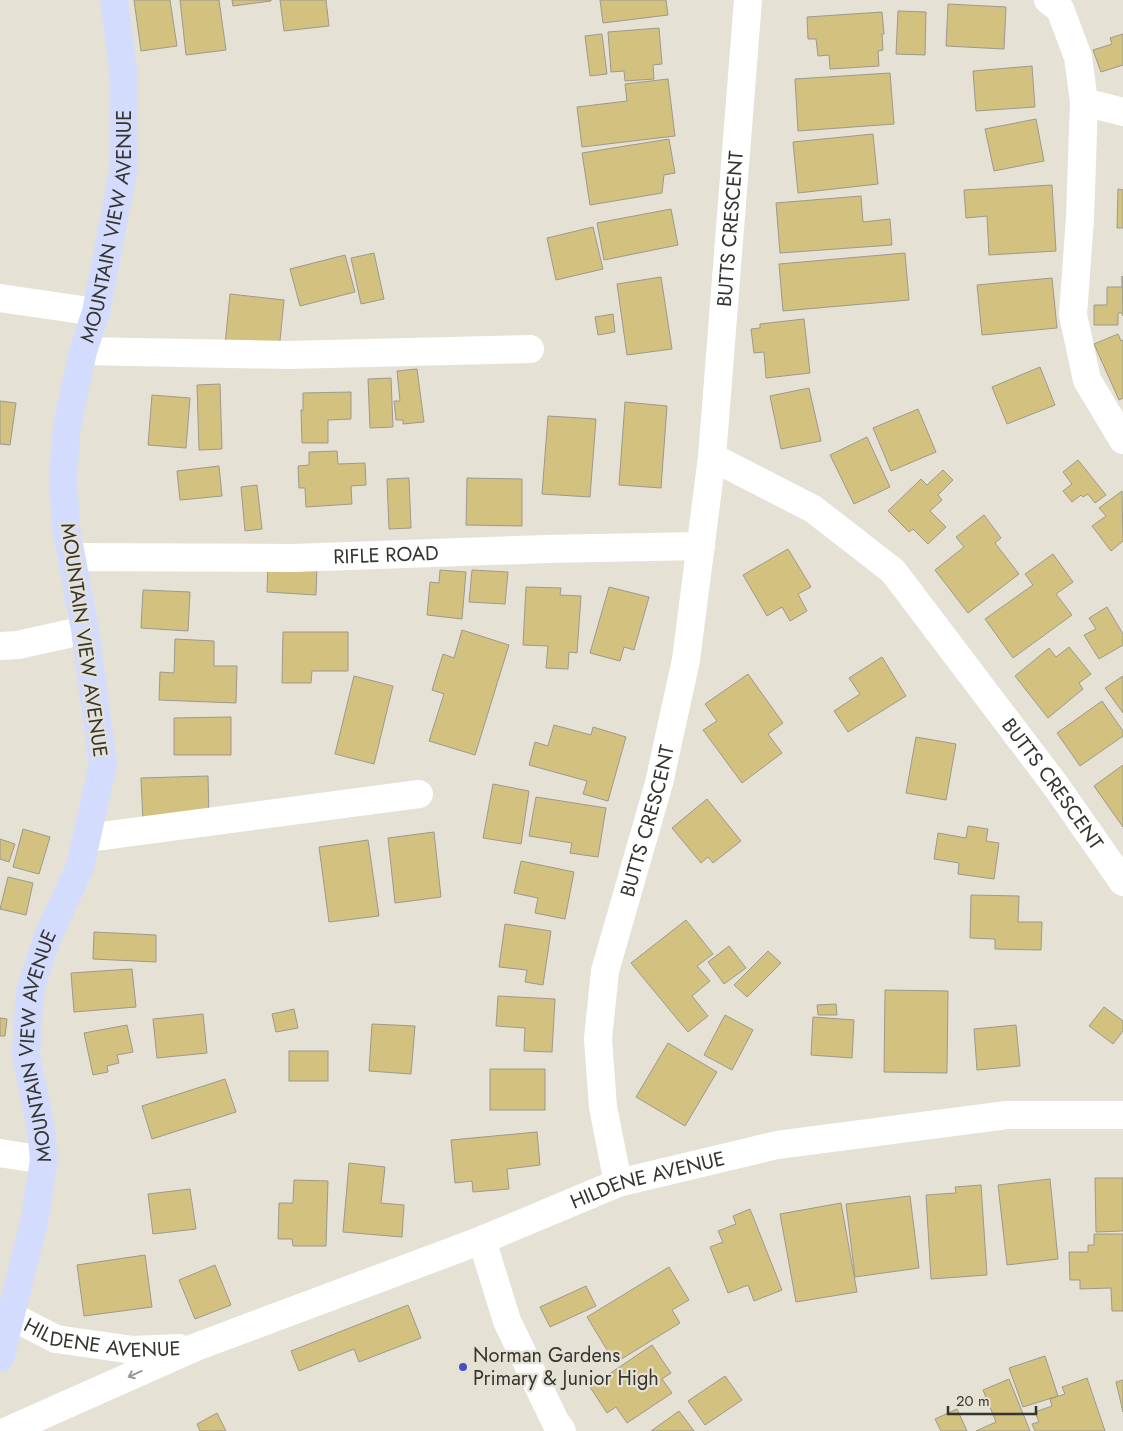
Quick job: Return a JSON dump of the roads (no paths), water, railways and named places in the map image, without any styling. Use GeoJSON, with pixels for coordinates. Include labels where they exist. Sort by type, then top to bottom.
{"type":"FeatureCollection","features":[{"type":"Feature","properties":{"kind":"main road","name":"MOUNTAIN VIEW AVENUE"},"geometry":{"type":"LineString","coordinates":[[0,1358],[34,1222],[44,1160],[41,1130],[26,1054],[30,991],[46,938],[80,867],[103,764],[85,630],[66,528],[63,476],[67,426],[83,350],[96,312],[124,167],[124,77],[114,0]]}},
{"type":"Feature","properties":{"kind":"street","name":"BUTTS CRESCENT"},"geometry":{"type":"LineString","coordinates":[[618,1183],[603,1107],[598,1039],[605,971],[660,783],[686,660],[712,457],[748,0]]}},
{"type":"Feature","properties":{"kind":"street"},"geometry":{"type":"LineString","coordinates":[[1048,0],[1060,9],[1078,57],[1084,102],[1080,218],[1073,315],[1087,380],[1123,440]]}},
{"type":"Feature","properties":{"kind":"street"},"geometry":{"type":"LineString","coordinates":[[1084,102],[1123,112]]}},
{"type":"Feature","properties":{"kind":"street"},"geometry":{"type":"LineString","coordinates":[[0,298],[96,312]]}},
{"type":"Feature","properties":{"kind":"street"},"geometry":{"type":"LineString","coordinates":[[83,350],[288,356],[530,349]]}},
{"type":"Feature","properties":{"kind":"street","name":"BUTTS CRESCENT"},"geometry":{"type":"LineString","coordinates":[[712,457],[813,509],[893,571],[1056,786],[1123,882]]}},
{"type":"Feature","properties":{"kind":"street","name":"RIFLE ROAD"},"geometry":{"type":"LineString","coordinates":[[71,557],[293,558],[547,549],[701,546]]}},
{"type":"Feature","properties":{"kind":"street"},"geometry":{"type":"LineString","coordinates":[[0,646],[18,645],[85,630]]}},
{"type":"Feature","properties":{"kind":"street"},"geometry":{"type":"LineString","coordinates":[[87,838],[419,794]]}},
{"type":"Feature","properties":{"kind":"street","name":"HILDENE AVENUE"},"geometry":{"type":"LineString","coordinates":[[7,1431],[196,1348],[482,1240],[618,1183],[777,1145],[1007,1115],[1123,1115]]}},
{"type":"Feature","properties":{"kind":"street"},"geometry":{"type":"LineString","coordinates":[[0,1153],[44,1160]]}},
{"type":"Feature","properties":{"kind":"street"},"geometry":{"type":"LineString","coordinates":[[482,1240],[507,1321],[556,1423],[562,1431]]}},
{"type":"Feature","properties":{"kind":"street","name":"HILDENE AVENUE"},"geometry":{"type":"LineString","coordinates":[[11,1316],[56,1339],[133,1350],[196,1348]]}},
{"type":"Feature","properties":{"kind":"place","name":"Norman Gardens Primary & Junior High"},"geometry":{"type":"Point","coordinates":[463,1367]}}]}
